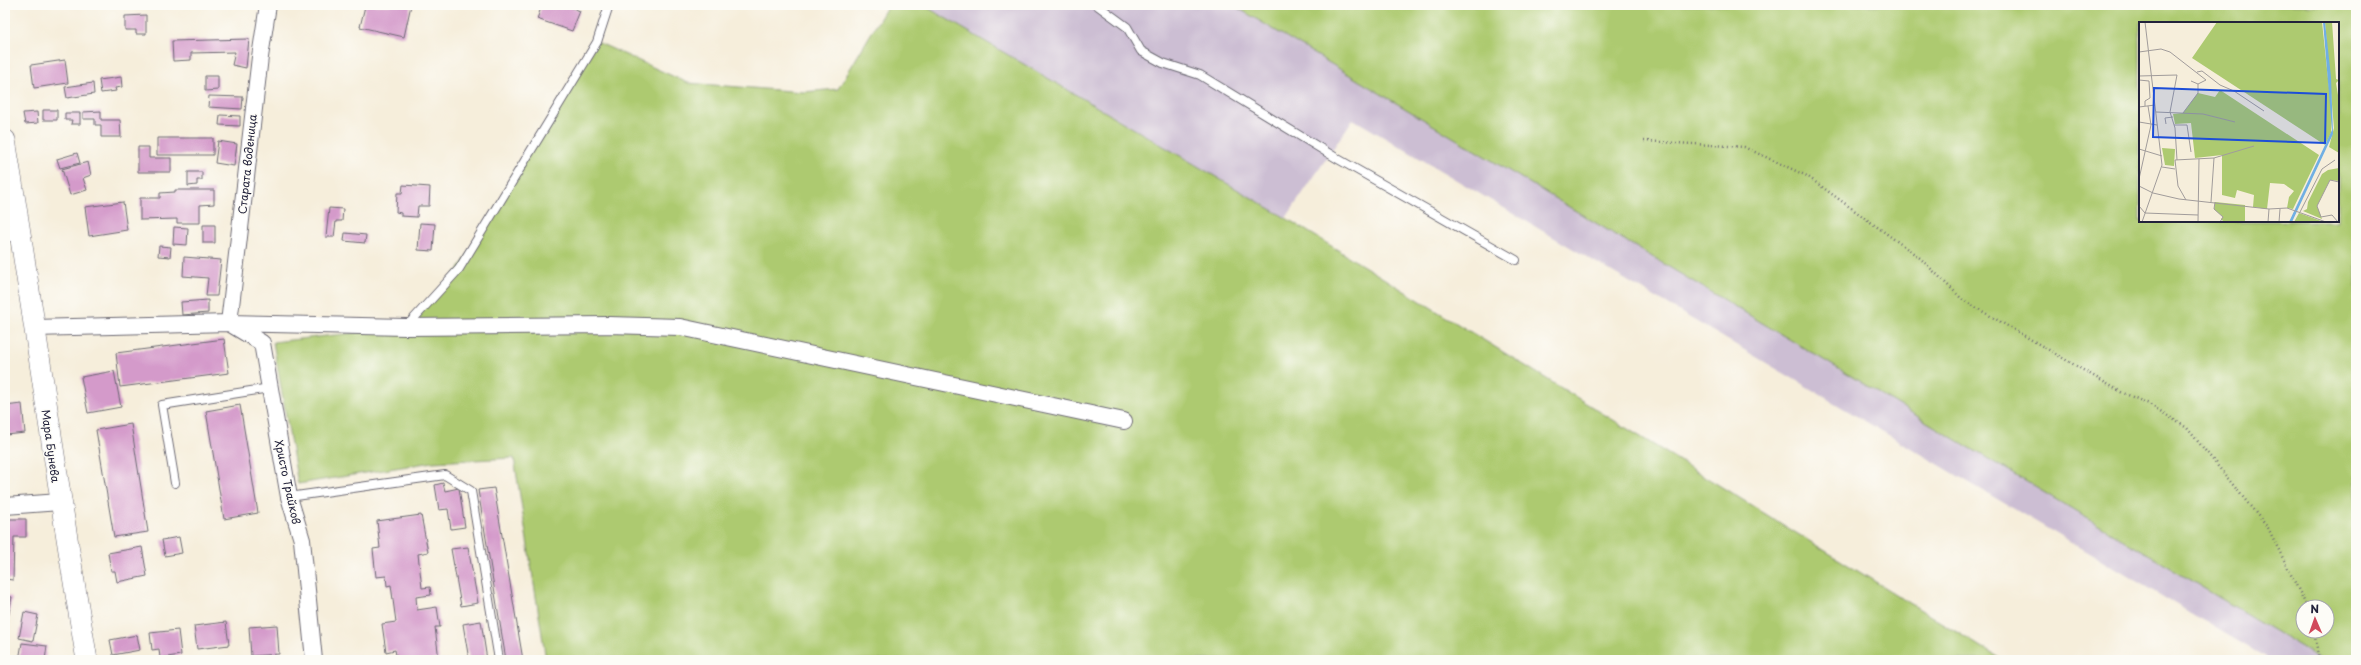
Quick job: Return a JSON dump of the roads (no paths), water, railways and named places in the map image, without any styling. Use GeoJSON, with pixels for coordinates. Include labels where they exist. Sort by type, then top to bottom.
{"type":"FeatureCollection","features":[{"type":"Feature","properties":{"kind":"street","name":"Старата воденица"},"geometry":{"type":"LineString","coordinates":[[229,323],[260,57],[268,5]]}},
{"type":"Feature","properties":{"kind":"street","name":"Мара Бунева"},"geometry":{"type":"LineString","coordinates":[[5,140],[13,232],[34,328],[60,502],[86,660]]}},
{"type":"Feature","properties":{"kind":"street"},"geometry":{"type":"LineString","coordinates":[[34,328],[229,323],[406,327],[609,325],[680,327],[1124,422]]}},
{"type":"Feature","properties":{"kind":"street","name":"Христо Трайков"},"geometry":{"type":"LineString","coordinates":[[229,323],[262,343],[289,497],[302,540],[314,660]]}},
{"type":"Feature","properties":{"kind":"street"},"geometry":{"type":"LineString","coordinates":[[5,506],[60,502]]}},
{"type":"Feature","properties":{"kind":"lane"},"geometry":{"type":"LineString","coordinates":[[406,327],[459,269],[597,42],[608,5]]}},
{"type":"Feature","properties":{"kind":"lane"},"geometry":{"type":"LineString","coordinates":[[1097,5],[1127,27],[1142,51],[1163,63],[1200,75],[1338,159],[1516,260]]}},
{"type":"Feature","properties":{"kind":"lane"},"geometry":{"type":"LineString","coordinates":[[175,483],[162,405],[270,388]]}},
{"type":"Feature","properties":{"kind":"lane"},"geometry":{"type":"LineString","coordinates":[[289,497],[445,475],[471,491],[499,660]]}}]}
